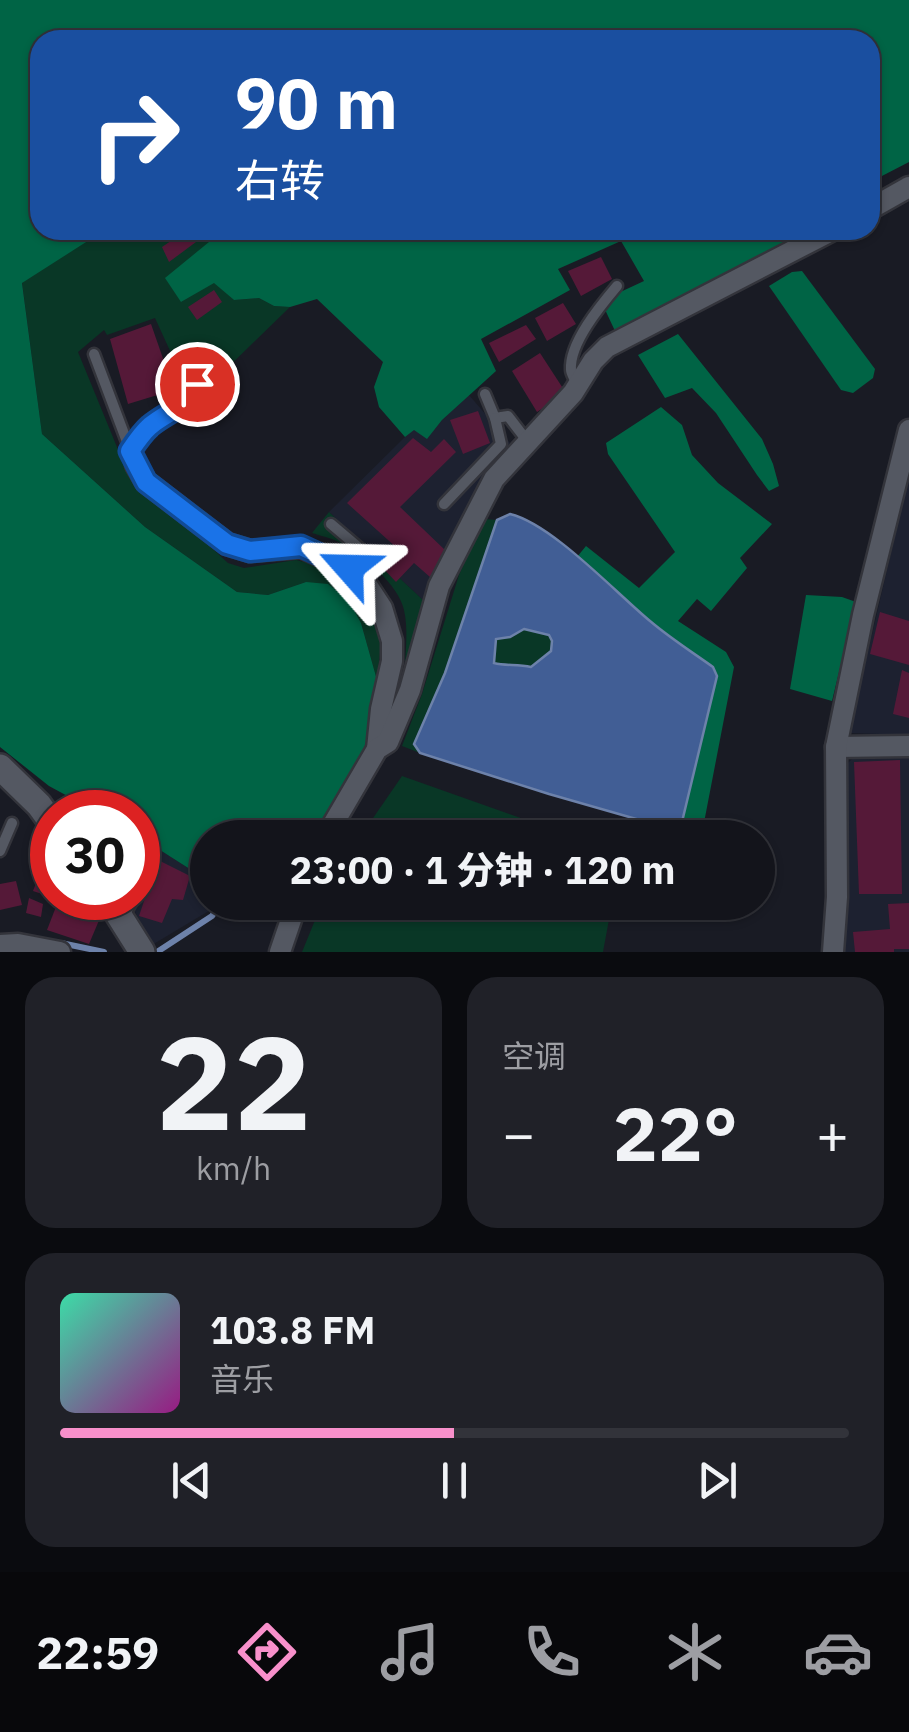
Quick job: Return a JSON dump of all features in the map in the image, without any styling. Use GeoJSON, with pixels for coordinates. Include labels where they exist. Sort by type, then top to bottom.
{"type":"FeatureCollection","features":[{"type":"Feature","properties":{"kind":"street"},"geometry":{"type":"LineString","coordinates":[[880,200],[909,186]]}},
{"type":"Feature","properties":{"kind":"street"},"geometry":{"type":"LineString","coordinates":[[377,749],[388,742],[410,690],[439,586],[467,528],[494,480],[578,386],[593,360],[607,347],[815,240]]}},
{"type":"Feature","properties":{"kind":"street"},"geometry":{"type":"LineString","coordinates":[[833,952],[837,897],[836,746],[909,430]]}},
{"type":"Feature","properties":{"kind":"street"},"geometry":{"type":"LineString","coordinates":[[133,458],[146,482],[227,544],[250,551],[301,546],[349,568],[382,608],[392,641],[392,661],[377,749],[336,820]]}},
{"type":"Feature","properties":{"kind":"street"},"geometry":{"type":"LineString","coordinates":[[836,746],[909,746]]}},
{"type":"Feature","properties":{"kind":"street"},"geometry":{"type":"LineString","coordinates":[[0,768],[30,797]]}},
{"type":"Feature","properties":{"kind":"street"},"geometry":{"type":"LineString","coordinates":[[128,920],[142,952]]}},
{"type":"Feature","properties":{"kind":"street"},"geometry":{"type":"LineString","coordinates":[[280,952],[291,920]]}},
{"type":"Feature","properties":{"kind":"street"},"geometry":{"type":"LineString","coordinates":[[0,945],[18,944],[60,952]]}},
{"type":"Feature","properties":{"kind":"lane"},"geometry":{"type":"LineString","coordinates":[[578,386],[571,371],[576,347],[593,315],[617,286]]}},
{"type":"Feature","properties":{"kind":"lane"},"geometry":{"type":"LineString","coordinates":[[94,354],[133,458]]}},
{"type":"Feature","properties":{"kind":"lane"},"geometry":{"type":"LineString","coordinates":[[133,458],[142,434],[152,423],[177,410],[193,395],[197,384],[190,362]]}},
{"type":"Feature","properties":{"kind":"lane"},"geometry":{"type":"LineString","coordinates":[[444,504],[501,444],[485,394]]}},
{"type":"Feature","properties":{"kind":"lane"},"geometry":{"type":"LineString","coordinates":[[495,418],[508,416],[528,442]]}},
{"type":"Feature","properties":{"kind":"lane"},"geometry":{"type":"LineString","coordinates":[[331,524],[364,552],[349,568]]}},
{"type":"Feature","properties":{"kind":"lane"},"geometry":{"type":"LineString","coordinates":[[0,850],[12,823]]}},
{"type":"Feature","properties":{"kind":"shaded area"},"geometry":{"type":"Polygon","coordinates":[[[469,395],[510,443],[479,487],[424,601],[329,512],[414,429],[427,438],[469,395]]]}},
{"type":"Feature","properties":{"kind":"shaded area"},"geometry":{"type":"Polygon","coordinates":[[[909,474],[909,735],[849,733],[894,540],[909,474]]]}},
{"type":"Feature","properties":{"kind":"shaded area"},"geometry":{"type":"Polygon","coordinates":[[[856,755],[909,756],[909,952],[839,952],[848,763],[856,755]]]}},
{"type":"Feature","properties":{"kind":"shaded area"},"geometry":{"type":"Polygon","coordinates":[[[160,850],[190,869],[190,920],[194,920],[152,945],[139,920],[160,920],[160,850]]]}},
{"type":"Feature","properties":{"kind":"green space"},"geometry":{"type":"Polygon","coordinates":[[[0,0],[909,0],[909,162],[880,177],[880,30],[30,30],[30,240],[89,240],[22,283],[42,434],[145,527],[237,592],[268,595],[306,582],[328,584],[348,600],[361,623],[377,680],[369,740],[324,820],[190,820],[190,869],[160,850],[160,790],[56,790],[0,747],[0,0]]]}},
{"type":"Feature","properties":{"kind":"green space"},"geometry":{"type":"Polygon","coordinates":[[[89,240],[209,240],[181,302],[214,282],[234,300],[259,298],[274,306],[290,307],[213,382],[186,353],[171,353],[155,318],[107,335],[104,330],[78,352],[126,469],[228,563],[244,568],[296,560],[320,566],[367,603],[381,644],[377,680],[361,623],[306,582],[268,595],[237,592],[145,527],[42,434],[22,282],[89,240]]]}},
{"type":"Feature","properties":{"kind":"green space"},"geometry":{"type":"Polygon","coordinates":[[[793,240],[615,331],[601,301],[644,281],[621,241],[558,269],[570,290],[481,339],[496,371],[442,420],[427,439],[414,430],[405,437],[379,407],[374,387],[383,362],[317,299],[290,307],[274,306],[259,298],[234,300],[214,283],[181,302],[165,278],[209,242],[793,240]]]}},
{"type":"Feature","properties":{"kind":"green space"},"geometry":{"type":"Polygon","coordinates":[[[802,271],[875,369],[873,378],[853,393],[841,390],[769,286],[792,272],[802,271]]]}},
{"type":"Feature","properties":{"kind":"green space"},"geometry":{"type":"Polygon","coordinates":[[[678,334],[762,439],[779,486],[769,491],[716,413],[692,388],[665,398],[638,355],[678,334]]]}},
{"type":"Feature","properties":{"kind":"green space"},"geometry":{"type":"Polygon","coordinates":[[[661,407],[682,425],[692,455],[718,483],[772,524],[740,558],[747,568],[711,611],[697,599],[678,621],[726,652],[734,667],[705,820],[682,820],[717,676],[712,667],[654,624],[577,557],[586,546],[639,588],[675,552],[608,454],[606,443],[661,407]]]}},
{"type":"Feature","properties":{"kind":"green space"},"geometry":{"type":"Polygon","coordinates":[[[329,512],[424,601],[405,665],[406,624],[401,600],[388,581],[359,555],[338,541],[312,533],[329,512]]]}},
{"type":"Feature","properties":{"kind":"green space"},"geometry":{"type":"Polygon","coordinates":[[[484,519],[497,520],[445,673],[414,743],[420,753],[402,746],[459,575],[484,519]]]}},
{"type":"Feature","properties":{"kind":"green space"},"geometry":{"type":"Polygon","coordinates":[[[806,595],[842,597],[856,602],[832,701],[790,689],[806,595]]]}},
{"type":"Feature","properties":{"kind":"green space"},"geometry":{"type":"Polygon","coordinates":[[[524,629],[549,635],[551,651],[531,667],[494,663],[496,639],[524,629]]]}},
{"type":"Feature","properties":{"kind":"green space"},"geometry":{"type":"Polygon","coordinates":[[[402,776],[526,820],[372,820],[402,776]]]}},
{"type":"Feature","properties":{"kind":"green space"},"geometry":{"type":"Polygon","coordinates":[[[315,920],[609,920],[603,952],[302,952],[315,920]]]}},
{"type":"Feature","properties":{"kind":"water"},"geometry":{"type":"Polygon","coordinates":[[[510,514],[527,520],[583,560],[658,627],[713,667],[717,676],[682,820],[640,820],[420,753],[414,744],[445,673],[497,520],[510,514]],[[524,629],[496,639],[494,663],[531,667],[551,651],[549,635],[524,629]]]}},
{"type":"Feature","properties":{"kind":"building"},"geometry":{"type":"Polygon","coordinates":[[[172,240],[196,242],[169,262],[162,247],[172,240]]]}},
{"type":"Feature","properties":{"kind":"building"},"geometry":{"type":"Polygon","coordinates":[[[601,257],[612,279],[581,296],[568,271],[601,257]]]}},
{"type":"Feature","properties":{"kind":"building"},"geometry":{"type":"Polygon","coordinates":[[[214,290],[222,302],[197,320],[188,307],[214,290]]]}},
{"type":"Feature","properties":{"kind":"building"},"geometry":{"type":"Polygon","coordinates":[[[563,303],[576,324],[547,341],[535,318],[563,303]]]}},
{"type":"Feature","properties":{"kind":"building"},"geometry":{"type":"Polygon","coordinates":[[[151,324],[174,390],[128,404],[110,339],[151,324]]]}},
{"type":"Feature","properties":{"kind":"building"},"geometry":{"type":"Polygon","coordinates":[[[526,325],[536,339],[499,362],[489,343],[526,325]]]}},
{"type":"Feature","properties":{"kind":"building"},"geometry":{"type":"Polygon","coordinates":[[[540,353],[566,393],[537,412],[512,371],[540,353]]]}},
{"type":"Feature","properties":{"kind":"building"},"geometry":{"type":"Polygon","coordinates":[[[478,411],[490,443],[463,454],[450,420],[478,411]]]}},
{"type":"Feature","properties":{"kind":"building"},"geometry":{"type":"Polygon","coordinates":[[[413,438],[431,452],[444,439],[456,452],[400,507],[445,550],[430,577],[414,563],[396,582],[381,566],[398,549],[347,503],[413,438]]]}},
{"type":"Feature","properties":{"kind":"building"},"geometry":{"type":"Polygon","coordinates":[[[880,612],[909,621],[909,665],[870,654],[880,612]]]}},
{"type":"Feature","properties":{"kind":"building"},"geometry":{"type":"Polygon","coordinates":[[[902,670],[909,673],[909,718],[893,714],[902,670]]]}},
{"type":"Feature","properties":{"kind":"building"},"geometry":{"type":"Polygon","coordinates":[[[900,760],[902,894],[859,894],[854,762],[900,760]]]}},
{"type":"Feature","properties":{"kind":"building"},"geometry":{"type":"Polygon","coordinates":[[[160,861],[190,876],[183,900],[172,899],[162,923],[152,920],[160,920],[160,861]]]}},
{"type":"Feature","properties":{"kind":"building"},"geometry":{"type":"Polygon","coordinates":[[[16,881],[22,905],[0,910],[0,884],[16,881]]]}},
{"type":"Feature","properties":{"kind":"building"},"geometry":{"type":"Polygon","coordinates":[[[909,903],[909,949],[855,952],[853,932],[890,929],[888,904],[909,903]]]}},
{"type":"Feature","properties":{"kind":"building"},"geometry":{"type":"Polygon","coordinates":[[[51,920],[99,920],[89,944],[47,930],[51,920]]]}},
{"type":"Feature","properties":{"kind":"waterway"},"geometry":{"type":"LineString","coordinates":[[157,952],[206,920]]}},
{"type":"Feature","properties":{"kind":"waterway"},"geometry":{"type":"LineString","coordinates":[[61,943],[104,952]]}},
{"type":"Feature","properties":{"kind":"route"},"geometry":{"type":"LineString","coordinates":[[197,384],[193,395],[177,410],[152,423],[130,451],[146,482],[227,544],[250,551],[301,546],[349,568]]}}]}
